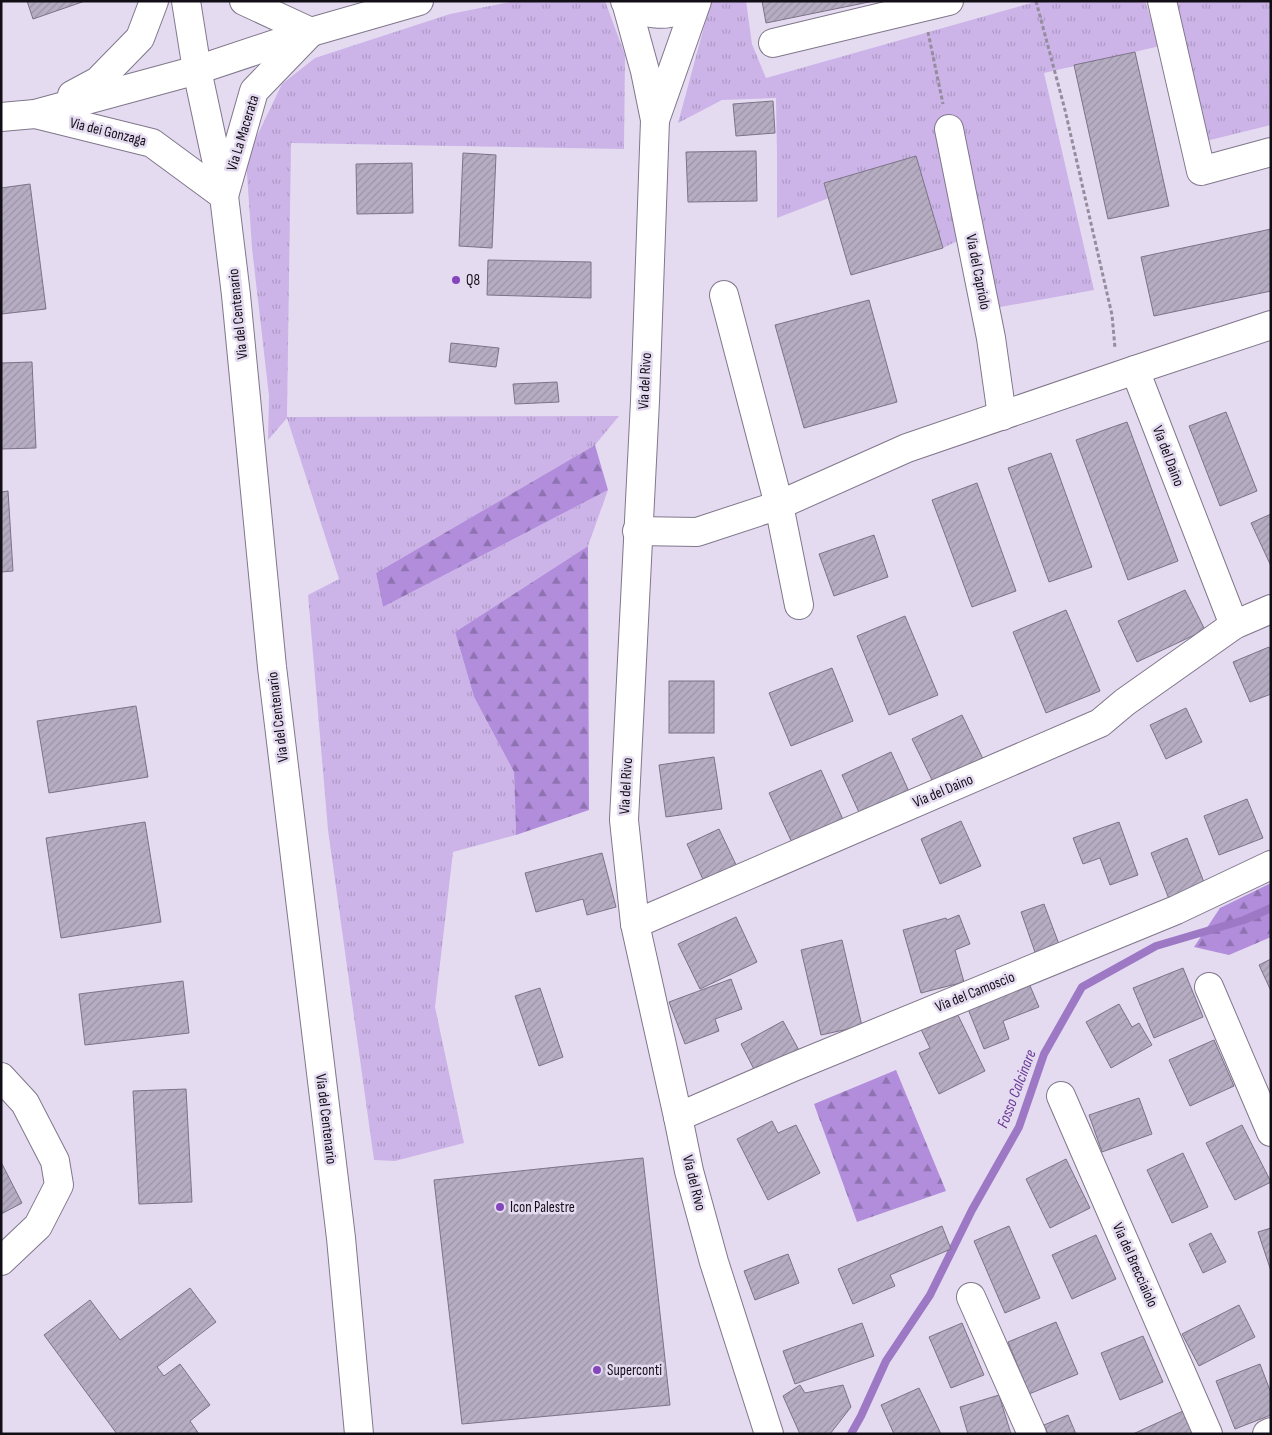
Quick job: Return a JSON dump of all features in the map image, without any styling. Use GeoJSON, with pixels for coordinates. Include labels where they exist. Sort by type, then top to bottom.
{"type":"FeatureCollection","features":[{"type":"Feature","properties":{"kind":"street","name":"Via dei Gonzaga"},"geometry":{"type":"LineString","coordinates":[[35,114],[98,81],[140,38],[154,1]]}},
{"type":"Feature","properties":{"kind":"street","name":"Via del Centenario"},"geometry":{"type":"LineString","coordinates":[[186,1],[196,70],[224,196],[236,295],[272,667],[341,1238],[359,1434]]}},
{"type":"Feature","properties":{"kind":"street"},"geometry":{"type":"LineString","coordinates":[[244,1],[310,32]]}},
{"type":"Feature","properties":{"kind":"street"},"geometry":{"type":"LineString","coordinates":[[196,70],[310,32],[419,1]]}},
{"type":"Feature","properties":{"kind":"street"},"geometry":{"type":"LineString","coordinates":[[625,2],[640,11],[656,14],[673,12],[691,1]]}},
{"type":"Feature","properties":{"kind":"street","name":"Via del Rivo"},"geometry":{"type":"LineString","coordinates":[[655,120],[696,1]]}},
{"type":"Feature","properties":{"kind":"street"},"geometry":{"type":"LineString","coordinates":[[772,43],[948,1]]}},
{"type":"Feature","properties":{"kind":"street"},"geometry":{"type":"LineString","coordinates":[[1162,1],[1200,171],[1271,152]]}},
{"type":"Feature","properties":{"kind":"street","name":"Via del Rivo"},"geometry":{"type":"LineString","coordinates":[[625,2],[655,120],[645,401],[624,820],[635,924],[689,1171],[714,1262],[769,1434]]}},
{"type":"Feature","properties":{"kind":"street","name":"Via La Macerata"},"geometry":{"type":"LineString","coordinates":[[224,196],[254,91],[310,32]]}},
{"type":"Feature","properties":{"kind":"street","name":"Via dei Gonzaga"},"geometry":{"type":"LineString","coordinates":[[1,117],[35,114],[196,70]]}},
{"type":"Feature","properties":{"kind":"street","name":"Via dei Gonzaga"},"geometry":{"type":"LineString","coordinates":[[35,114],[152,143],[224,196]]}},
{"type":"Feature","properties":{"kind":"street","name":"Via del Capriolo"},"geometry":{"type":"LineString","coordinates":[[949,129],[991,338],[1002,416]]}},
{"type":"Feature","properties":{"kind":"street"},"geometry":{"type":"LineString","coordinates":[[724,295],[779,505],[800,605]]}},
{"type":"Feature","properties":{"kind":"street"},"geometry":{"type":"LineString","coordinates":[[637,531],[697,532],[779,505],[907,448],[1271,325]]}},
{"type":"Feature","properties":{"kind":"street","name":"Via del Daino"},"geometry":{"type":"LineString","coordinates":[[1126,373],[1234,626]]}},
{"type":"Feature","properties":{"kind":"street","name":"Via del Daino"},"geometry":{"type":"LineString","coordinates":[[635,924],[1100,723],[1125,702],[1234,626],[1271,609]]}},
{"type":"Feature","properties":{"kind":"street","name":"Via del Camoscio"},"geometry":{"type":"LineString","coordinates":[[678,1116],[1176,910],[1271,865]]}},
{"type":"Feature","properties":{"kind":"street"},"geometry":{"type":"LineString","coordinates":[[1208,987],[1271,1132]]}},
{"type":"Feature","properties":{"kind":"street"},"geometry":{"type":"LineString","coordinates":[[1,1077],[25,1104],[55,1161],[60,1185],[38,1226],[1,1261]]}},
{"type":"Feature","properties":{"kind":"street","name":"Via del Brecciaiolo"},"geometry":{"type":"LineString","coordinates":[[1061,1096],[1208,1434]]}},
{"type":"Feature","properties":{"kind":"street"},"geometry":{"type":"LineString","coordinates":[[971,1297],[1032,1434]]}},
{"type":"Feature","properties":{"kind":"street"},"geometry":{"type":"LineString","coordinates":[[1267,1434],[1271,1432]]}},
{"type":"Feature","properties":{"kind":"path"},"geometry":{"type":"LineString","coordinates":[[1036,1],[1065,110],[1126,373]]}},
{"type":"Feature","properties":{"kind":"path"},"geometry":{"type":"LineString","coordinates":[[922,8],[949,129]]}},
{"type":"Feature","properties":{"kind":"green space"},"geometry":{"type":"Polygon","coordinates":[[[515,1],[605,1],[625,55],[624,149],[291,143],[287,417],[619,416],[595,445],[376,573],[383,607],[608,490],[588,546],[455,632],[474,697],[514,772],[516,835],[453,852],[435,1007],[464,1143],[395,1161],[374,1160],[328,830],[308,595],[339,579],[287,418],[268,440],[269,396],[252,248],[246,159],[282,84],[315,58],[450,14],[515,1]]]}},
{"type":"Feature","properties":{"kind":"green space"},"geometry":{"type":"Polygon","coordinates":[[[711,1],[746,1],[752,44],[766,78],[1038,1],[1145,1],[1160,46],[1044,73],[1094,290],[995,308],[980,230],[943,248],[916,156],[824,183],[829,198],[777,218],[776,98],[722,100],[678,123],[711,1]]]}},
{"type":"Feature","properties":{"kind":"green space"},"geometry":{"type":"Polygon","coordinates":[[[1170,1],[1271,1],[1271,125],[1202,142],[1170,1]]]}},
{"type":"Feature","properties":{"kind":"green space"},"geometry":{"type":"Polygon","coordinates":[[[595,445],[608,490],[383,607],[376,573],[595,445]]]}},
{"type":"Feature","properties":{"kind":"green space"},"geometry":{"type":"Polygon","coordinates":[[[588,546],[589,810],[516,835],[514,772],[474,697],[455,632],[588,546]]]}},
{"type":"Feature","properties":{"kind":"green space"},"geometry":{"type":"Polygon","coordinates":[[[1271,883],[1271,937],[1229,955],[1194,947],[1220,908],[1271,883]]]}},
{"type":"Feature","properties":{"kind":"green space"},"geometry":{"type":"Polygon","coordinates":[[[896,1070],[946,1191],[857,1222],[814,1104],[896,1070]]]}},
{"type":"Feature","properties":{"kind":"building"},"geometry":{"type":"Polygon","coordinates":[[[27,1],[85,1],[33,19],[27,1]]]}},
{"type":"Feature","properties":{"kind":"building"},"geometry":{"type":"Polygon","coordinates":[[[762,1],[874,1],[766,23],[762,1]]]}},
{"type":"Feature","properties":{"kind":"building"},"geometry":{"type":"Polygon","coordinates":[[[1135,52],[1169,206],[1108,219],[1074,65],[1135,52]]]}},
{"type":"Feature","properties":{"kind":"building"},"geometry":{"type":"Polygon","coordinates":[[[773,101],[775,133],[736,136],[733,104],[773,101]]]}},
{"type":"Feature","properties":{"kind":"building"},"geometry":{"type":"Polygon","coordinates":[[[756,151],[757,201],[688,202],[686,152],[756,151]]]}},
{"type":"Feature","properties":{"kind":"building"},"geometry":{"type":"Polygon","coordinates":[[[463,153],[496,155],[492,248],[459,246],[463,153]]]}},
{"type":"Feature","properties":{"kind":"building"},"geometry":{"type":"Polygon","coordinates":[[[916,156],[943,248],[851,275],[824,183],[916,156]]]}},
{"type":"Feature","properties":{"kind":"building"},"geometry":{"type":"Polygon","coordinates":[[[412,163],[413,213],[357,214],[356,164],[412,163]]]}},
{"type":"Feature","properties":{"kind":"building"},"geometry":{"type":"Polygon","coordinates":[[[30,184],[46,309],[1,314],[1,188],[30,184]]]}},
{"type":"Feature","properties":{"kind":"building"},"geometry":{"type":"Polygon","coordinates":[[[1271,229],[1271,291],[1154,316],[1141,257],[1271,229]]]}},
{"type":"Feature","properties":{"kind":"building"},"geometry":{"type":"Polygon","coordinates":[[[488,260],[591,262],[591,298],[487,295],[488,260]]]}},
{"type":"Feature","properties":{"kind":"building"},"geometry":{"type":"Polygon","coordinates":[[[869,300],[897,402],[804,428],[775,325],[869,300]]]}},
{"type":"Feature","properties":{"kind":"building"},"geometry":{"type":"Polygon","coordinates":[[[451,343],[499,348],[496,367],[449,362],[451,343]]]}},
{"type":"Feature","properties":{"kind":"building"},"geometry":{"type":"Polygon","coordinates":[[[32,362],[36,448],[1,449],[1,363],[32,362]]]}},
{"type":"Feature","properties":{"kind":"building"},"geometry":{"type":"Polygon","coordinates":[[[557,382],[559,402],[515,404],[513,384],[557,382]]]}},
{"type":"Feature","properties":{"kind":"building"},"geometry":{"type":"Polygon","coordinates":[[[1226,412],[1257,491],[1220,506],[1189,426],[1226,412]]]}},
{"type":"Feature","properties":{"kind":"building"},"geometry":{"type":"Polygon","coordinates":[[[1127,422],[1178,561],[1128,580],[1076,440],[1127,422]]]}},
{"type":"Feature","properties":{"kind":"building"},"geometry":{"type":"Polygon","coordinates":[[[1051,453],[1092,567],[1049,582],[1008,468],[1051,453]]]}},
{"type":"Feature","properties":{"kind":"building"},"geometry":{"type":"Polygon","coordinates":[[[977,483],[1016,591],[972,607],[932,500],[977,483]]]}},
{"type":"Feature","properties":{"kind":"building"},"geometry":{"type":"Polygon","coordinates":[[[8,491],[13,571],[1,572],[1,492],[8,491]]]}},
{"type":"Feature","properties":{"kind":"building"},"geometry":{"type":"Polygon","coordinates":[[[1271,514],[1271,566],[1251,523],[1271,514]]]}},
{"type":"Feature","properties":{"kind":"building"},"geometry":{"type":"Polygon","coordinates":[[[874,535],[888,577],[834,596],[819,554],[874,535]]]}},
{"type":"Feature","properties":{"kind":"building"},"geometry":{"type":"Polygon","coordinates":[[[1185,590],[1205,630],[1137,662],[1118,621],[1185,590]]]}},
{"type":"Feature","properties":{"kind":"building"},"geometry":{"type":"Polygon","coordinates":[[[1066,610],[1100,691],[1046,713],[1013,632],[1066,610]]]}},
{"type":"Feature","properties":{"kind":"building"},"geometry":{"type":"Polygon","coordinates":[[[905,616],[938,695],[889,715],[857,636],[905,616]]]}},
{"type":"Feature","properties":{"kind":"building"},"geometry":{"type":"Polygon","coordinates":[[[1269,647],[1271,651],[1271,694],[1250,702],[1233,662],[1269,647]]]}},
{"type":"Feature","properties":{"kind":"building"},"geometry":{"type":"Polygon","coordinates":[[[832,668],[853,721],[791,746],[769,693],[832,668]]]}},
{"type":"Feature","properties":{"kind":"building"},"geometry":{"type":"Polygon","coordinates":[[[669,681],[714,681],[714,733],[669,733],[669,681]]]}},
{"type":"Feature","properties":{"kind":"building"},"geometry":{"type":"Polygon","coordinates":[[[136,706],[148,777],[49,793],[37,721],[136,706]]]}},
{"type":"Feature","properties":{"kind":"building"},"geometry":{"type":"Polygon","coordinates":[[[1186,708],[1202,742],[1166,759],[1150,725],[1186,708]]]}},
{"type":"Feature","properties":{"kind":"building"},"geometry":{"type":"Polygon","coordinates":[[[962,715],[984,761],[934,784],[912,739],[962,715]]]}},
{"type":"Feature","properties":{"kind":"building"},"geometry":{"type":"Polygon","coordinates":[[[891,752],[911,796],[862,819],[842,775],[891,752]]]}},
{"type":"Feature","properties":{"kind":"building"},"geometry":{"type":"Polygon","coordinates":[[[714,757],[722,809],[666,817],[659,765],[714,757]]]}},
{"type":"Feature","properties":{"kind":"building"},"geometry":{"type":"Polygon","coordinates":[[[821,770],[845,824],[794,847],[769,793],[821,770]]]}},
{"type":"Feature","properties":{"kind":"building"},"geometry":{"type":"Polygon","coordinates":[[[1247,799],[1263,838],[1219,855],[1204,816],[1247,799]]]}},
{"type":"Feature","properties":{"kind":"building"},"geometry":{"type":"Polygon","coordinates":[[[961,821],[981,866],[940,884],[921,839],[961,821]]]}},
{"type":"Feature","properties":{"kind":"building"},"geometry":{"type":"Polygon","coordinates":[[[145,822],[161,922],[61,938],[46,838],[145,822]]]}},
{"type":"Feature","properties":{"kind":"building"},"geometry":{"type":"Polygon","coordinates":[[[1119,822],[1138,875],[1110,885],[1100,858],[1083,864],[1073,838],[1119,822]]]}},
{"type":"Feature","properties":{"kind":"building"},"geometry":{"type":"Polygon","coordinates":[[[719,829],[738,869],[705,884],[687,844],[719,829]]]}},
{"type":"Feature","properties":{"kind":"building"},"geometry":{"type":"Polygon","coordinates":[[[1187,838],[1205,885],[1169,899],[1151,853],[1187,838]]]}},
{"type":"Feature","properties":{"kind":"building"},"geometry":{"type":"Polygon","coordinates":[[[602,853],[616,907],[587,915],[583,899],[536,912],[525,873],[602,853]]]}},
{"type":"Feature","properties":{"kind":"building"},"geometry":{"type":"Polygon","coordinates":[[[1044,904],[1060,947],[1036,955],[1021,912],[1044,904]]]}},
{"type":"Feature","properties":{"kind":"building"},"geometry":{"type":"Polygon","coordinates":[[[959,915],[970,944],[955,950],[964,982],[921,993],[903,930],[946,918],[947,920],[959,915]]]}},
{"type":"Feature","properties":{"kind":"building"},"geometry":{"type":"Polygon","coordinates":[[[736,917],[757,962],[700,989],[678,944],[736,917]]]}},
{"type":"Feature","properties":{"kind":"building"},"geometry":{"type":"Polygon","coordinates":[[[842,940],[862,1026],[821,1035],[801,950],[842,940]]]}},
{"type":"Feature","properties":{"kind":"building"},"geometry":{"type":"Polygon","coordinates":[[[1271,959],[1271,991],[1259,965],[1271,959]]]}},
{"type":"Feature","properties":{"kind":"building"},"geometry":{"type":"Polygon","coordinates":[[[1183,968],[1203,1017],[1154,1038],[1133,988],[1183,968]]]}},
{"type":"Feature","properties":{"kind":"building"},"geometry":{"type":"Polygon","coordinates":[[[1025,974],[1039,1007],[1003,1021],[1009,1039],[984,1049],[964,999],[1025,974]]]}},
{"type":"Feature","properties":{"kind":"building"},"geometry":{"type":"Polygon","coordinates":[[[731,979],[742,1009],[715,1019],[719,1031],[685,1044],[669,1002],[731,979]]]}},
{"type":"Feature","properties":{"kind":"building"},"geometry":{"type":"Polygon","coordinates":[[[183,981],[189,1033],[85,1045],[79,994],[183,981]]]}},
{"type":"Feature","properties":{"kind":"building"},"geometry":{"type":"Polygon","coordinates":[[[540,988],[563,1057],[539,1066],[515,996],[540,988]]]}},
{"type":"Feature","properties":{"kind":"building"},"geometry":{"type":"Polygon","coordinates":[[[1119,1004],[1132,1027],[1139,1023],[1152,1045],[1111,1068],[1086,1022],[1119,1004]]]}},
{"type":"Feature","properties":{"kind":"building"},"geometry":{"type":"Polygon","coordinates":[[[954,1007],[985,1071],[939,1094],[919,1053],[930,1048],[917,1021],[954,1007]]]}},
{"type":"Feature","properties":{"kind":"building"},"geometry":{"type":"Polygon","coordinates":[[[783,1021],[801,1054],[758,1077],[741,1044],[783,1021]]]}},
{"type":"Feature","properties":{"kind":"building"},"geometry":{"type":"Polygon","coordinates":[[[1214,1040],[1234,1086],[1190,1106],[1169,1060],[1214,1040]]]}},
{"type":"Feature","properties":{"kind":"building"},"geometry":{"type":"Polygon","coordinates":[[[186,1089],[192,1202],[139,1204],[133,1091],[186,1089]]]}},
{"type":"Feature","properties":{"kind":"building"},"geometry":{"type":"Polygon","coordinates":[[[1139,1098],[1152,1134],[1102,1152],[1089,1115],[1139,1098]]]}},
{"type":"Feature","properties":{"kind":"building"},"geometry":{"type":"Polygon","coordinates":[[[772,1121],[778,1133],[796,1125],[820,1173],[768,1200],[737,1139],[772,1121]]]}},
{"type":"Feature","properties":{"kind":"building"},"geometry":{"type":"Polygon","coordinates":[[[1242,1125],[1271,1182],[1235,1200],[1206,1143],[1242,1125]]]}},
{"type":"Feature","properties":{"kind":"building"},"geometry":{"type":"Polygon","coordinates":[[[1183,1153],[1208,1207],[1172,1223],[1147,1170],[1183,1153]]]}},
{"type":"Feature","properties":{"kind":"building"},"geometry":{"type":"Polygon","coordinates":[[[643,1158],[670,1405],[462,1424],[434,1180],[643,1158]]]}},
{"type":"Feature","properties":{"kind":"building"},"geometry":{"type":"Polygon","coordinates":[[[1066,1159],[1090,1208],[1050,1228],[1026,1179],[1066,1159]]]}},
{"type":"Feature","properties":{"kind":"building"},"geometry":{"type":"Polygon","coordinates":[[[1,1162],[22,1203],[1,1214],[1,1162]]]}},
{"type":"Feature","properties":{"kind":"building"},"geometry":{"type":"Polygon","coordinates":[[[942,1226],[951,1249],[890,1275],[895,1286],[853,1304],[838,1269],[942,1226]]]}},
{"type":"Feature","properties":{"kind":"building"},"geometry":{"type":"Polygon","coordinates":[[[1009,1226],[1040,1298],[1005,1313],[974,1241],[1009,1226]]]}},
{"type":"Feature","properties":{"kind":"building"},"geometry":{"type":"Polygon","coordinates":[[[1271,1228],[1271,1271],[1258,1232],[1271,1228]]]}},
{"type":"Feature","properties":{"kind":"building"},"geometry":{"type":"Polygon","coordinates":[[[1211,1233],[1226,1262],[1203,1273],[1189,1244],[1211,1233]]]}},
{"type":"Feature","properties":{"kind":"building"},"geometry":{"type":"Polygon","coordinates":[[[1096,1235],[1116,1279],[1072,1299],[1052,1255],[1096,1235]]]}},
{"type":"Feature","properties":{"kind":"building"},"geometry":{"type":"Polygon","coordinates":[[[788,1254],[799,1283],[755,1300],[744,1271],[788,1254]]]}},
{"type":"Feature","properties":{"kind":"building"},"geometry":{"type":"Polygon","coordinates":[[[190,1288],[216,1322],[157,1367],[164,1376],[180,1364],[210,1405],[190,1421],[199,1434],[117,1434],[44,1335],[90,1300],[120,1340],[190,1288]]]}},
{"type":"Feature","properties":{"kind":"building"},"geometry":{"type":"Polygon","coordinates":[[[1239,1305],[1255,1337],[1199,1366],[1182,1334],[1239,1305]]]}},
{"type":"Feature","properties":{"kind":"building"},"geometry":{"type":"Polygon","coordinates":[[[1056,1322],[1078,1374],[1029,1394],[1008,1342],[1056,1322]]]}},
{"type":"Feature","properties":{"kind":"building"},"geometry":{"type":"Polygon","coordinates":[[[862,1323],[874,1356],[795,1384],[783,1351],[862,1323]]]}},
{"type":"Feature","properties":{"kind":"building"},"geometry":{"type":"Polygon","coordinates":[[[962,1323],[984,1375],[951,1388],[929,1337],[962,1323]]]}},
{"type":"Feature","properties":{"kind":"building"},"geometry":{"type":"Polygon","coordinates":[[[1143,1336],[1163,1382],[1120,1400],[1101,1353],[1143,1336]]]}},
{"type":"Feature","properties":{"kind":"building"},"geometry":{"type":"Polygon","coordinates":[[[1260,1364],[1271,1393],[1271,1415],[1235,1429],[1216,1381],[1260,1364]]]}},
{"type":"Feature","properties":{"kind":"building"},"geometry":{"type":"Polygon","coordinates":[[[800,1385],[805,1393],[843,1385],[851,1407],[830,1434],[800,1434],[783,1396],[800,1385]]]}},
{"type":"Feature","properties":{"kind":"building"},"geometry":{"type":"Polygon","coordinates":[[[919,1388],[941,1434],[894,1434],[881,1405],[919,1388]]]}},
{"type":"Feature","properties":{"kind":"building"},"geometry":{"type":"Polygon","coordinates":[[[999,1395],[1011,1434],[968,1434],[960,1407],[999,1395]]]}},
{"type":"Feature","properties":{"kind":"building"},"geometry":{"type":"Polygon","coordinates":[[[1183,1411],[1193,1434],[1133,1434],[1183,1411]]]}},
{"type":"Feature","properties":{"kind":"building"},"geometry":{"type":"Polygon","coordinates":[[[1068,1415],[1076,1434],[1048,1434],[1044,1425],[1068,1415]]]}},
{"type":"Feature","properties":{"kind":"waterway","name":"Fosso Calcinare"},"geometry":{"type":"LineString","coordinates":[[851,1434],[886,1361],[930,1295],[972,1210],[1019,1127],[1044,1054],[1082,987],[1156,946],[1244,920],[1271,908]]}},
{"type":"Feature","properties":{"kind":"place","name":"Q8"},"geometry":{"type":"Point","coordinates":[456,280]}},
{"type":"Feature","properties":{"kind":"place","name":"Icon Palestre"},"geometry":{"type":"Point","coordinates":[500,1207]}},
{"type":"Feature","properties":{"kind":"place","name":"Superconti"},"geometry":{"type":"Point","coordinates":[597,1370]}}]}
